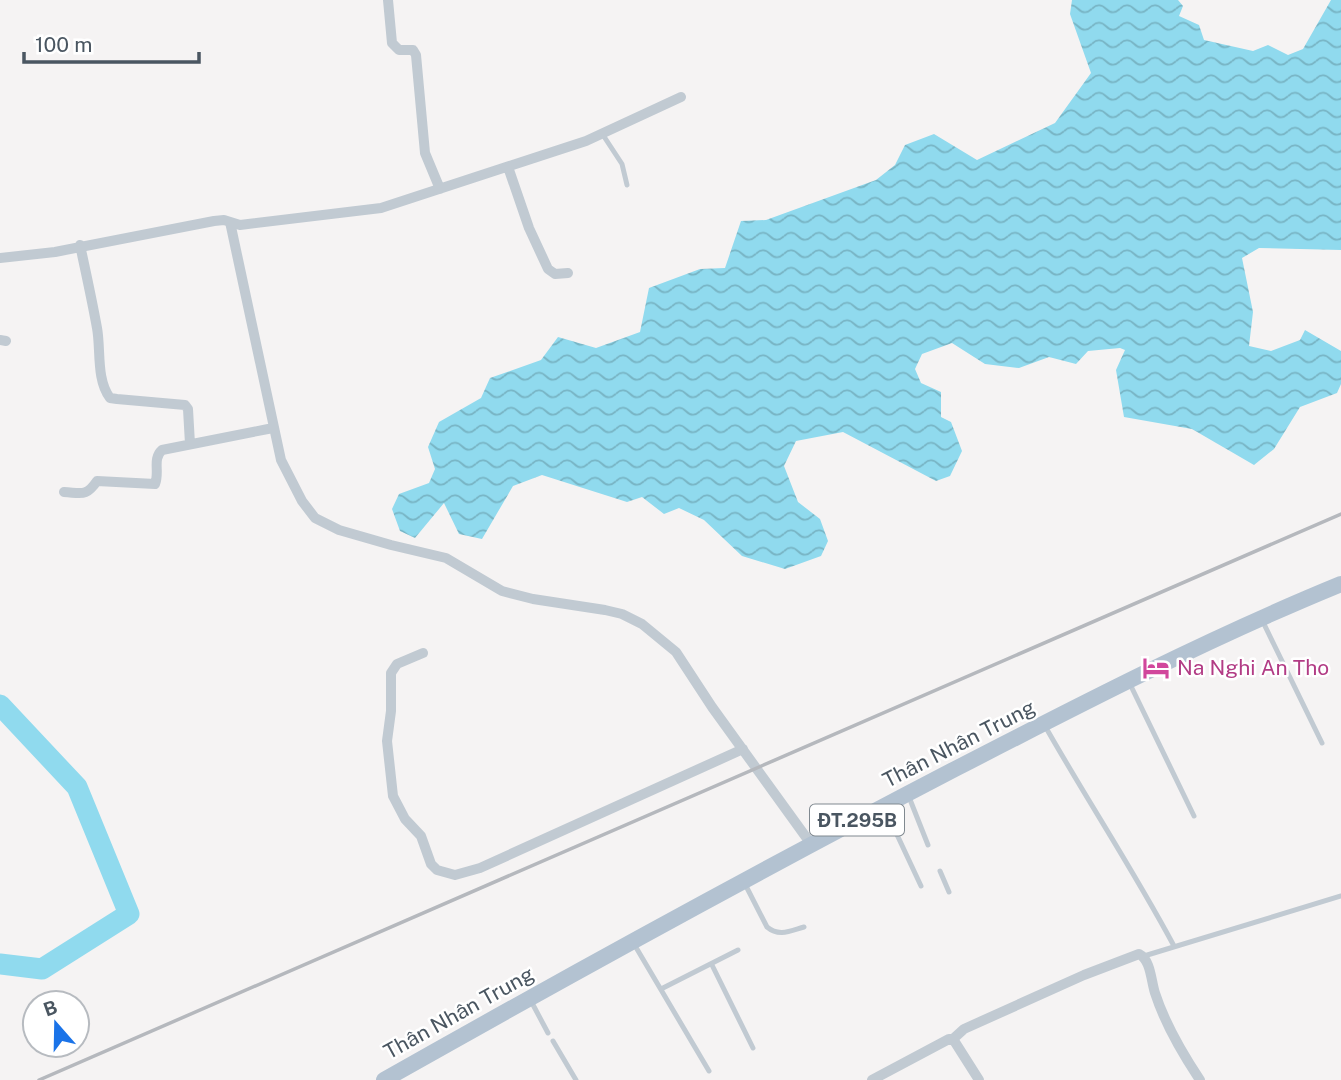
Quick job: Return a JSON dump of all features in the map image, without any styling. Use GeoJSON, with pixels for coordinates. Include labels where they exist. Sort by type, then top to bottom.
{"type":"FeatureCollection","features":[{"type":"Feature","properties":{"kind":"main road","name":"Thân Nhân Trung"},"geometry":{"type":"LineString","coordinates":[[384,1080],[743,881],[907,794],[1043,724],[1261,618],[1341,584]]}},
{"type":"Feature","properties":{"kind":"street"},"geometry":{"type":"LineString","coordinates":[[388,0],[392,43],[399,50],[413,50],[416,55],[425,153],[440,189]]}},
{"type":"Feature","properties":{"kind":"street"},"geometry":{"type":"LineString","coordinates":[[0,258],[40,254],[200,223],[225,220],[240,225],[362,211],[440,189],[603,135],[681,97]]}},
{"type":"Feature","properties":{"kind":"street"},"geometry":{"type":"LineString","coordinates":[[508,167],[526,220],[548,269],[555,274],[568,273]]}},
{"type":"Feature","properties":{"kind":"street"},"geometry":{"type":"LineString","coordinates":[[230,222],[281,460],[290,480],[315,518],[339,530],[446,558],[502,591],[622,614],[642,624],[676,652],[811,844]]}},
{"type":"Feature","properties":{"kind":"street"},"geometry":{"type":"LineString","coordinates":[[80,246],[98,331],[100,366],[106,393],[110,398],[185,405],[188,409],[190,444]]}},
{"type":"Feature","properties":{"kind":"street"},"geometry":{"type":"LineString","coordinates":[[64,492],[86,493],[91,491],[97,481],[155,484],[158,478],[157,454],[166,448],[273,428]]}},
{"type":"Feature","properties":{"kind":"street"},"geometry":{"type":"LineString","coordinates":[[423,653],[397,664],[391,673],[391,711],[387,741],[390,781],[398,808],[421,836],[431,864],[437,870],[455,875],[480,868],[744,749]]}},
{"type":"Feature","properties":{"kind":"street"},"geometry":{"type":"LineString","coordinates":[[872,1080],[930,1048],[953,1039],[964,1029],[1084,975],[1139,954],[1144,956],[1159,1005],[1174,1037],[1200,1080]]}},
{"type":"Feature","properties":{"kind":"street"},"geometry":{"type":"LineString","coordinates":[[953,1039],[979,1080]]}},
{"type":"Feature","properties":{"kind":"lane"},"geometry":{"type":"LineString","coordinates":[[603,135],[622,164],[626,186]]}},
{"type":"Feature","properties":{"kind":"lane"},"geometry":{"type":"LineString","coordinates":[[1261,618],[1322,743]]}},
{"type":"Feature","properties":{"kind":"lane"},"geometry":{"type":"LineString","coordinates":[[1129,682],[1194,816]]}},
{"type":"Feature","properties":{"kind":"lane"},"geometry":{"type":"LineString","coordinates":[[1043,724],[1146,894],[1174,946]]}},
{"type":"Feature","properties":{"kind":"lane"},"geometry":{"type":"LineString","coordinates":[[907,794],[928,845]]}},
{"type":"Feature","properties":{"kind":"lane"},"geometry":{"type":"LineString","coordinates":[[884,806],[921,886]]}},
{"type":"Feature","properties":{"kind":"lane"},"geometry":{"type":"LineString","coordinates":[[940,871],[949,892]]}},
{"type":"Feature","properties":{"kind":"lane"},"geometry":{"type":"LineString","coordinates":[[743,881],[767,927],[772,931],[782,934],[804,927]]}},
{"type":"Feature","properties":{"kind":"lane"},"geometry":{"type":"LineString","coordinates":[[1144,956],[1341,896]]}},
{"type":"Feature","properties":{"kind":"lane"},"geometry":{"type":"LineString","coordinates":[[632,942],[709,1071]]}},
{"type":"Feature","properties":{"kind":"lane"},"geometry":{"type":"LineString","coordinates":[[662,989],[737,950]]}},
{"type":"Feature","properties":{"kind":"lane"},"geometry":{"type":"LineString","coordinates":[[712,965],[753,1048]]}},
{"type":"Feature","properties":{"kind":"lane"},"geometry":{"type":"LineString","coordinates":[[530,998],[548,1032]]}},
{"type":"Feature","properties":{"kind":"lane"},"geometry":{"type":"LineString","coordinates":[[553,1041],[576,1080]]}},
{"type":"Feature","properties":{"kind":"water"},"geometry":{"type":"Polygon","coordinates":[[[1072,0],[1178,0],[1183,6],[1179,16],[1199,25],[1204,40],[1253,51],[1268,45],[1288,55],[1303,49],[1331,0],[1341,0],[1341,250],[1259,248],[1242,258],[1253,312],[1249,346],[1271,351],[1300,340],[1305,330],[1341,351],[1341,384],[1337,393],[1300,407],[1274,449],[1254,465],[1192,429],[1124,417],[1116,370],[1125,350],[1120,348],[1088,351],[1076,364],[1049,357],[1019,368],[985,364],[952,343],[922,354],[915,369],[921,383],[941,392],[941,417],[951,422],[962,451],[950,476],[936,481],[843,432],[796,441],[784,466],[798,502],[820,519],[828,541],[821,556],[785,569],[742,556],[704,520],[679,508],[664,514],[642,497],[627,502],[542,475],[513,486],[482,539],[459,534],[444,503],[415,538],[400,531],[392,509],[399,494],[429,483],[435,469],[428,447],[439,422],[481,398],[490,378],[541,360],[558,337],[596,348],[640,332],[649,288],[700,269],[725,268],[741,221],[766,220],[876,180],[895,165],[905,145],[934,134],[977,160],[1055,123],[1091,73],[1070,14],[1072,0]]]}},
{"type":"Feature","properties":{"kind":"waterway"},"geometry":{"type":"LineString","coordinates":[[0,705],[77,787],[129,914],[42,969],[0,964]]}},
{"type":"Feature","properties":{"kind":"railway"},"geometry":{"type":"LineString","coordinates":[[39,1080],[1341,514]]}},
{"type":"Feature","properties":{"kind":"place","name":"Na Nghi An Tho"},"geometry":{"type":"Point","coordinates":[1156,668]}}]}
